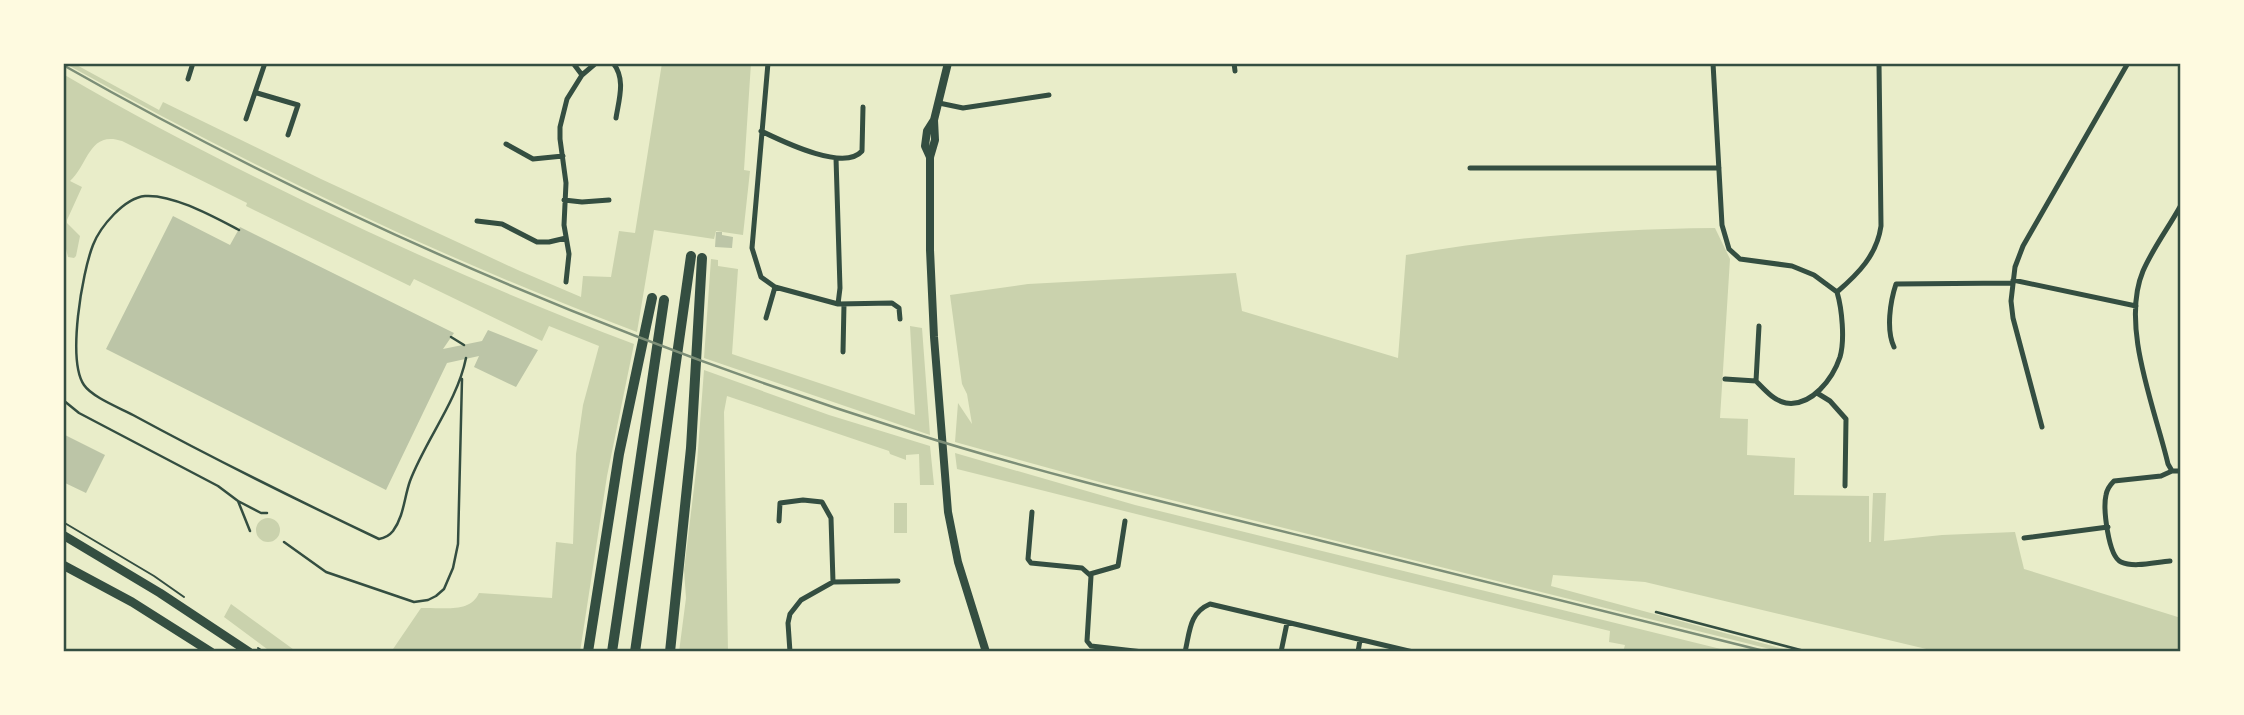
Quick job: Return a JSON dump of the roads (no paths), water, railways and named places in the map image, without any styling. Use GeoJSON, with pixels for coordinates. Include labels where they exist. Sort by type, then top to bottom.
{"type":"FeatureCollection","features":[{"type":"Feature","properties":{"kind":"highway"},"geometry":{"type":"LineString","coordinates":[[635,652],[696,257],[691,448],[670,652]]}},
{"type":"Feature","properties":{"kind":"highway"},"geometry":{"type":"LineString","coordinates":[[588,652],[619,454],[652,298]]}},
{"type":"Feature","properties":{"kind":"highway"},"geometry":{"type":"LineString","coordinates":[[612,652],[664,300]]}},
{"type":"Feature","properties":{"kind":"highway"},"geometry":{"type":"LineString","coordinates":[[63,535],[160,593],[248,652]]}},
{"type":"Feature","properties":{"kind":"highway"},"geometry":{"type":"LineString","coordinates":[[63,565],[132,602],[211,652]]}},
{"type":"Feature","properties":{"kind":"main road"},"geometry":{"type":"LineString","coordinates":[[948,63],[934,120],[935,140],[930,157],[930,250],[942,453],[952,537],[986,652]]}},
{"type":"Feature","properties":{"kind":"street"},"geometry":{"type":"LineString","coordinates":[[188,79],[193,63]]}},
{"type":"Feature","properties":{"kind":"street"},"geometry":{"type":"LineString","coordinates":[[246,119],[265,63]]}},
{"type":"Feature","properties":{"kind":"street"},"geometry":{"type":"LineString","coordinates":[[573,63],[582,75]]}},
{"type":"Feature","properties":{"kind":"street"},"geometry":{"type":"LineString","coordinates":[[566,282],[569,261],[564,200],[566,183],[560,139],[561,118],[570,93],[582,75],[596,63]]}},
{"type":"Feature","properties":{"kind":"street"},"geometry":{"type":"LineString","coordinates":[[613,63],[620,74],[621,84],[616,118]]}},
{"type":"Feature","properties":{"kind":"street"},"geometry":{"type":"LineString","coordinates":[[768,63],[752,248],[761,277],[775,287],[841,304],[892,303],[898,309],[900,319]]}},
{"type":"Feature","properties":{"kind":"street"},"geometry":{"type":"LineString","coordinates":[[1234,63],[1234,71]]}},
{"type":"Feature","properties":{"kind":"street"},"geometry":{"type":"LineString","coordinates":[[1713,63],[1722,225],[1729,249],[1740,259],[1792,266],[1814,275],[1837,292],[1842,319],[1840,355],[1831,374],[1817,393],[1803,400],[1786,403],[1769,395],[1756,381],[1725,379]]}},
{"type":"Feature","properties":{"kind":"street"},"geometry":{"type":"LineString","coordinates":[[1837,292],[1860,272],[1879,240],[1878,63]]}},
{"type":"Feature","properties":{"kind":"street"},"geometry":{"type":"LineString","coordinates":[[2042,427],[2013,318],[2013,282],[2023,246],[2128,63]]}},
{"type":"Feature","properties":{"kind":"street"},"geometry":{"type":"LineString","coordinates":[[257,93],[298,105],[288,135]]}},
{"type":"Feature","properties":{"kind":"street"},"geometry":{"type":"LineString","coordinates":[[939,103],[962,108],[1049,95]]}},
{"type":"Feature","properties":{"kind":"street"},"geometry":{"type":"LineString","coordinates":[[761,131],[794,146],[836,158],[856,157],[862,151],[863,107]]}},
{"type":"Feature","properties":{"kind":"street"},"geometry":{"type":"LineString","coordinates":[[506,144],[533,159],[563,156]]}},
{"type":"Feature","properties":{"kind":"street"},"geometry":{"type":"LineString","coordinates":[[836,158],[843,352]]}},
{"type":"Feature","properties":{"kind":"street"},"geometry":{"type":"LineString","coordinates":[[1470,168],[1719,168]]}},
{"type":"Feature","properties":{"kind":"street"},"geometry":{"type":"LineString","coordinates":[[564,200],[609,200]]}},
{"type":"Feature","properties":{"kind":"street"},"geometry":{"type":"LineString","coordinates":[[2172,471],[2168,464],[2134,323],[2143,272],[2181,205]]}},
{"type":"Feature","properties":{"kind":"street"},"geometry":{"type":"LineString","coordinates":[[477,221],[502,224],[537,242],[566,238]]}},
{"type":"Feature","properties":{"kind":"street"},"geometry":{"type":"LineString","coordinates":[[1894,347],[1890,338],[1892,295],[1896,284],[2013,282],[2136,306]]}},
{"type":"Feature","properties":{"kind":"street"},"geometry":{"type":"LineString","coordinates":[[766,318],[775,287]]}},
{"type":"Feature","properties":{"kind":"street"},"geometry":{"type":"LineString","coordinates":[[1756,381],[1759,326]]}},
{"type":"Feature","properties":{"kind":"street"},"geometry":{"type":"LineString","coordinates":[[1817,393],[1830,401],[1846,419],[1845,486]]}},
{"type":"Feature","properties":{"kind":"street"},"geometry":{"type":"LineString","coordinates":[[2170,561],[2133,564],[2121,562],[2111,550],[2105,500],[2114,481],[2181,471]]}},
{"type":"Feature","properties":{"kind":"street"},"geometry":{"type":"LineString","coordinates":[[779,521],[780,503],[803,500],[822,502],[831,518],[833,582]]}},
{"type":"Feature","properties":{"kind":"street"},"geometry":{"type":"LineString","coordinates":[[1032,512],[1028,559],[1031,563],[1082,568],[1090,574]]}},
{"type":"Feature","properties":{"kind":"street"},"geometry":{"type":"LineString","coordinates":[[1090,574],[1118,566],[1125,521]]}},
{"type":"Feature","properties":{"kind":"street"},"geometry":{"type":"LineString","coordinates":[[2024,538],[2108,527]]}},
{"type":"Feature","properties":{"kind":"street"},"geometry":{"type":"LineString","coordinates":[[1090,574],[1087,641],[1091,646],[1143,652]]}},
{"type":"Feature","properties":{"kind":"street"},"geometry":{"type":"LineString","coordinates":[[790,652],[788,623],[790,614],[801,600],[833,582],[898,581]]}},
{"type":"Feature","properties":{"kind":"street"},"geometry":{"type":"LineString","coordinates":[[1185,652],[1194,615],[1200,608],[1210,604],[1413,652]]}},
{"type":"Feature","properties":{"kind":"street"},"geometry":{"type":"LineString","coordinates":[[1281,652],[1287,623]]}},
{"type":"Feature","properties":{"kind":"street"},"geometry":{"type":"LineString","coordinates":[[1357,652],[1360,640]]}},
{"type":"Feature","properties":{"kind":"lane"},"geometry":{"type":"LineString","coordinates":[[239,230],[173,200],[143,196],[123,206],[104,225],[93,243],[88,259],[80,305],[76,352],[79,374],[88,391],[379,539],[391,534],[405,507],[411,479],[462,377]]}},
{"type":"Feature","properties":{"kind":"lane"},"geometry":{"type":"LineString","coordinates":[[451,337],[464,345]]}},
{"type":"Feature","properties":{"kind":"lane"},"geometry":{"type":"LineString","coordinates":[[284,542],[326,572],[414,602],[428,600],[444,589],[453,568],[458,544],[462,377],[466,358]]}},
{"type":"Feature","properties":{"kind":"lane"},"geometry":{"type":"LineString","coordinates":[[63,400],[79,413],[218,486],[238,501],[261,513],[267,513]]}},
{"type":"Feature","properties":{"kind":"lane"},"geometry":{"type":"LineString","coordinates":[[238,501],[250,531]]}},
{"type":"Feature","properties":{"kind":"lane"},"geometry":{"type":"LineString","coordinates":[[1656,612],[1808,652]]}},
{"type":"Feature","properties":{"kind":"railway"},"geometry":{"type":"LineString","coordinates":[[63,65],[268,174],[478,272],[694,358],[803,397],[964,449],[1067,477],[1768,652]]}}]}
